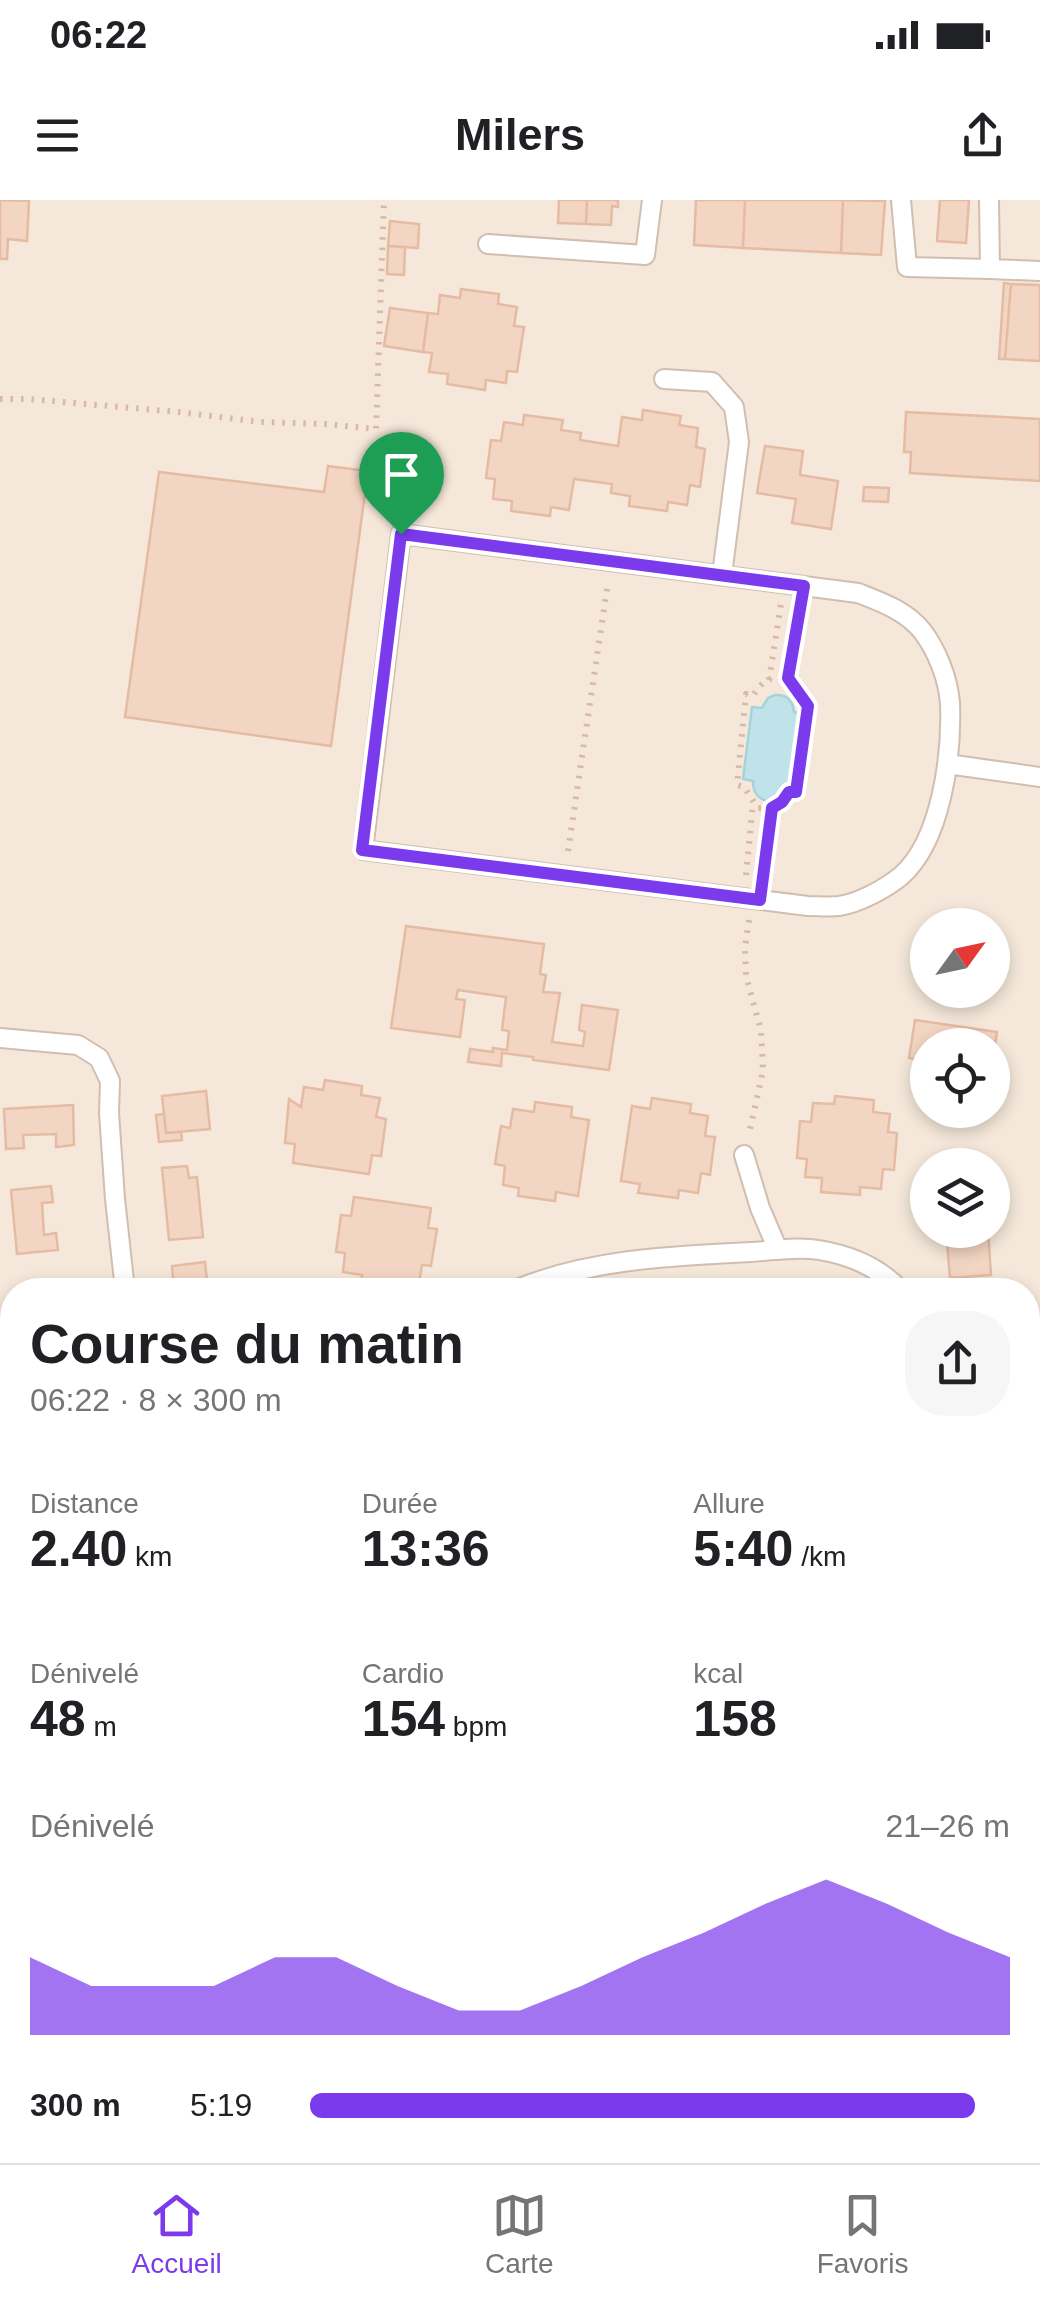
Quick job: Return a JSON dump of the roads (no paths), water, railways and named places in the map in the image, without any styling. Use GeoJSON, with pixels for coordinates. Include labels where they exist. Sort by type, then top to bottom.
{"type":"FeatureCollection","features":[{"type":"Feature","properties":{"kind":"lane"},"geometry":{"type":"LineString","coordinates":[[488,244],[644,255],[652,200]]}},
{"type":"Feature","properties":{"kind":"lane"},"geometry":{"type":"LineString","coordinates":[[901,200],[907,267],[1040,271]]}},
{"type":"Feature","properties":{"kind":"lane"},"geometry":{"type":"LineString","coordinates":[[990,200],[990,269]]}},
{"type":"Feature","properties":{"kind":"lane"},"geometry":{"type":"LineString","coordinates":[[664,378],[712,382],[734,406],[739,442],[722,575]]}},
{"type":"Feature","properties":{"kind":"lane"},"geometry":{"type":"LineString","coordinates":[[401,534],[858,593],[893,606],[922,630],[942,666],[950,701],[947,764],[933,827],[918,857],[900,876],[875,892],[840,906],[808,906],[362,850],[401,534]]}},
{"type":"Feature","properties":{"kind":"lane"},"geometry":{"type":"LineString","coordinates":[[947,764],[1040,778]]}},
{"type":"Feature","properties":{"kind":"lane"},"geometry":{"type":"LineString","coordinates":[[0,1038],[78,1046],[99,1058],[110,1080],[109,1113],[124,1278]]}},
{"type":"Feature","properties":{"kind":"lane"},"geometry":{"type":"LineString","coordinates":[[744,1154],[778,1250]]}},
{"type":"Feature","properties":{"kind":"lane"},"geometry":{"type":"LineString","coordinates":[[556,1278],[608,1263],[814,1248],[853,1258],[888,1278]]}},
{"type":"Feature","properties":{"kind":"water"},"geometry":{"type":"Polygon","coordinates":[[[775,695],[786,697],[794,712],[800,713],[791,786],[785,785],[781,796],[767,801],[756,794],[753,781],[743,779],[752,707],[762,708],[775,695]]]}}]}
